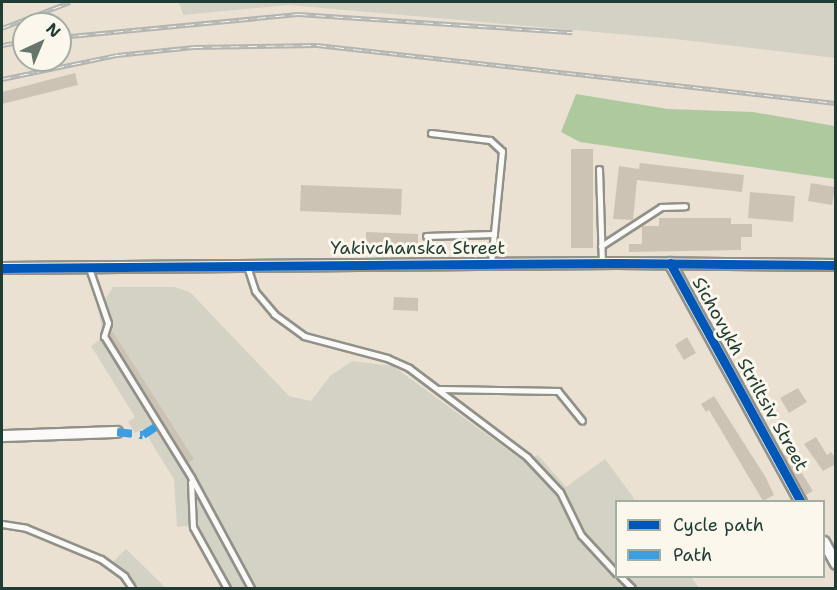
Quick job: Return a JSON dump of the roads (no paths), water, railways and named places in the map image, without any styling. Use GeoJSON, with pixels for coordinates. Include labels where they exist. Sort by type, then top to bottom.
{"type":"FeatureCollection","features":[{"type":"Feature","properties":{"kind":"street","name":"Yakivchanska Street"},"geometry":{"type":"LineString","coordinates":[[2,268],[602,263],[836,265]]}},
{"type":"Feature","properties":{"kind":"street","name":"Sichovykh Striltsiv Street"},"geometry":{"type":"LineString","coordinates":[[670,263],[800,500]]}},
{"type":"Feature","properties":{"kind":"street"},"geometry":{"type":"LineString","coordinates":[[2,436],[117,432]]}},
{"type":"Feature","properties":{"kind":"street"},"geometry":{"type":"LineString","coordinates":[[825,544],[836,564]]}},
{"type":"Feature","properties":{"kind":"lane"},"geometry":{"type":"LineString","coordinates":[[431,133],[498,144],[502,151],[491,264]]}},
{"type":"Feature","properties":{"kind":"lane"},"geometry":{"type":"LineString","coordinates":[[599,169],[602,263]]}},
{"type":"Feature","properties":{"kind":"lane"},"geometry":{"type":"LineString","coordinates":[[601,246],[661,207],[685,206]]}},
{"type":"Feature","properties":{"kind":"lane"},"geometry":{"type":"LineString","coordinates":[[426,236],[494,234]]}},
{"type":"Feature","properties":{"kind":"lane"},"geometry":{"type":"LineString","coordinates":[[88,266],[108,323],[104,336],[191,477],[251,588]]}},
{"type":"Feature","properties":{"kind":"lane"},"geometry":{"type":"LineString","coordinates":[[247,266],[255,291],[274,314],[304,336],[387,358],[438,389],[549,478],[560,492],[581,536],[615,572]]}},
{"type":"Feature","properties":{"kind":"lane"},"geometry":{"type":"LineString","coordinates":[[438,389],[558,391],[582,421]]}},
{"type":"Feature","properties":{"kind":"lane"},"geometry":{"type":"LineString","coordinates":[[191,477],[193,527],[227,588]]}},
{"type":"Feature","properties":{"kind":"lane"},"geometry":{"type":"LineString","coordinates":[[2,524],[26,528],[100,559],[123,576],[132,588]]}},
{"type":"Feature","properties":{"kind":"railway"},"geometry":{"type":"LineString","coordinates":[[2,28],[70,2]]}},
{"type":"Feature","properties":{"kind":"railway"},"geometry":{"type":"LineString","coordinates":[[72,36],[298,14],[572,32]]}},
{"type":"Feature","properties":{"kind":"railway"},"geometry":{"type":"LineString","coordinates":[[2,45],[12,43]]}},
{"type":"Feature","properties":{"kind":"railway"},"geometry":{"type":"LineString","coordinates":[[2,79],[117,55],[194,47],[317,45],[836,103]]}}]}
